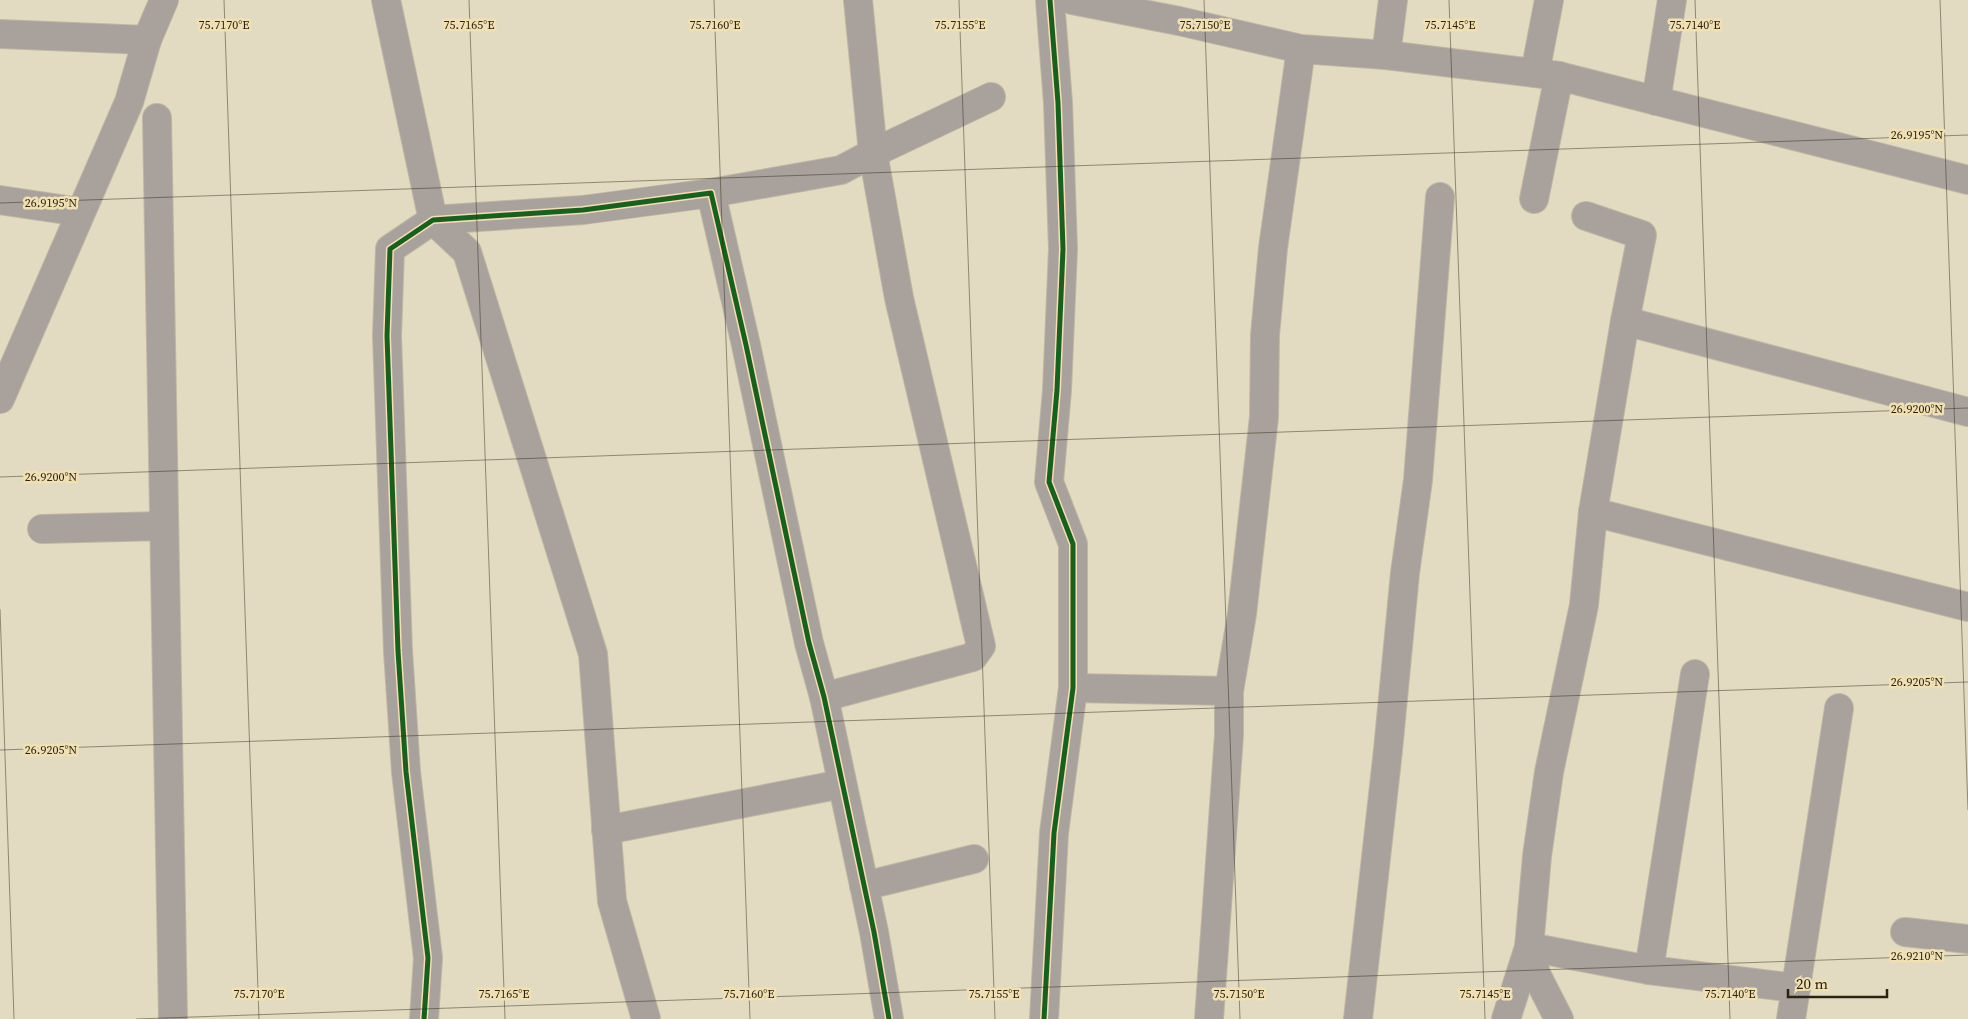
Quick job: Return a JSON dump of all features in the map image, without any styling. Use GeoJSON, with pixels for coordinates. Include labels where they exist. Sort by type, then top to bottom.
{"type":"FeatureCollection","features":[{"type":"Feature","properties":{"kind":"street"},"geometry":{"type":"LineString","coordinates":[[0,399],[129,102],[147,40],[164,0]]}},
{"type":"Feature","properties":{"kind":"street"},"geometry":{"type":"LineString","coordinates":[[386,0],[432,220],[467,252],[593,654],[612,901],[646,1019]]}},
{"type":"Feature","properties":{"kind":"street"},"geometry":{"type":"LineString","coordinates":[[824,697],[973,657],[981,646],[899,298],[873,153],[858,0]]}},
{"type":"Feature","properties":{"kind":"street"},"geometry":{"type":"LineString","coordinates":[[1044,1019],[1054,833],[1073,688],[1073,544],[1049,482],[1057,390],[1063,249],[1058,103],[1050,0]]}},
{"type":"Feature","properties":{"kind":"street"},"geometry":{"type":"LineString","coordinates":[[1072,0],[1179,21],[1301,49],[1386,56],[1547,74],[1968,180]]}},
{"type":"Feature","properties":{"kind":"street"},"geometry":{"type":"LineString","coordinates":[[1386,56],[1393,0]]}},
{"type":"Feature","properties":{"kind":"street"},"geometry":{"type":"LineString","coordinates":[[1534,199],[1547,74],[1549,0]]}},
{"type":"Feature","properties":{"kind":"street"},"geometry":{"type":"LineString","coordinates":[[1656,101],[1672,0]]}},
{"type":"Feature","properties":{"kind":"street"},"geometry":{"type":"LineString","coordinates":[[0,34],[147,40]]}},
{"type":"Feature","properties":{"kind":"street"},"geometry":{"type":"LineString","coordinates":[[1209,1019],[1229,735],[1230,691],[1242,614],[1261,445],[1265,335],[1273,248],[1301,49]]}},
{"type":"Feature","properties":{"kind":"street"},"geometry":{"type":"LineString","coordinates":[[424,1019],[428,958],[406,772],[398,651],[387,336],[390,249],[432,220],[583,210],[710,193],[841,170],[991,97]]}},
{"type":"Feature","properties":{"kind":"street"},"geometry":{"type":"LineString","coordinates":[[157,118],[173,1019]]}},
{"type":"Feature","properties":{"kind":"street"},"geometry":{"type":"LineString","coordinates":[[710,193],[746,345],[809,643],[824,697],[864,886],[889,1019]]}},
{"type":"Feature","properties":{"kind":"street"},"geometry":{"type":"LineString","coordinates":[[1358,1019],[1405,573],[1418,480],[1440,197]]}},
{"type":"Feature","properties":{"kind":"street"},"geometry":{"type":"LineString","coordinates":[[0,200],[80,212]]}},
{"type":"Feature","properties":{"kind":"street"},"geometry":{"type":"LineString","coordinates":[[1506,1019],[1529,947],[1540,838],[1550,772],[1584,605],[1593,512],[1625,321],[1642,235],[1586,216]]}},
{"type":"Feature","properties":{"kind":"street"},"geometry":{"type":"LineString","coordinates":[[1625,321],[1968,412]]}},
{"type":"Feature","properties":{"kind":"street"},"geometry":{"type":"LineString","coordinates":[[1593,512],[1968,607]]}},
{"type":"Feature","properties":{"kind":"street"},"geometry":{"type":"LineString","coordinates":[[42,529],[164,526]]}},
{"type":"Feature","properties":{"kind":"street"},"geometry":{"type":"LineString","coordinates":[[1649,970],[1695,674]]}},
{"type":"Feature","properties":{"kind":"street"},"geometry":{"type":"LineString","coordinates":[[1073,688],[1230,691]]}},
{"type":"Feature","properties":{"kind":"street"},"geometry":{"type":"LineString","coordinates":[[1791,1019],[1839,708]]}},
{"type":"Feature","properties":{"kind":"street"},"geometry":{"type":"LineString","coordinates":[[606,830],[842,784]]}},
{"type":"Feature","properties":{"kind":"street"},"geometry":{"type":"LineString","coordinates":[[864,886],[974,859]]}},
{"type":"Feature","properties":{"kind":"street"},"geometry":{"type":"LineString","coordinates":[[1905,932],[1968,939]]}},
{"type":"Feature","properties":{"kind":"street"},"geometry":{"type":"LineString","coordinates":[[1529,947],[1649,970],[1796,988]]}},
{"type":"Feature","properties":{"kind":"street"},"geometry":{"type":"LineString","coordinates":[[1529,947],[1536,974],[1559,1019]]}},
{"type":"Feature","properties":{"kind":"cycle path"},"geometry":{"type":"LineString","coordinates":[[1044,1019],[1054,833],[1073,688],[1073,544],[1049,482],[1057,390],[1063,249],[1058,103],[1050,0]]}},
{"type":"Feature","properties":{"kind":"cycle path"},"geometry":{"type":"LineString","coordinates":[[424,1019],[428,958],[406,772],[398,651],[387,336],[390,249],[433,220],[583,210],[711,193],[746,345],[809,643],[824,697],[874,932],[889,1019]]}}]}
